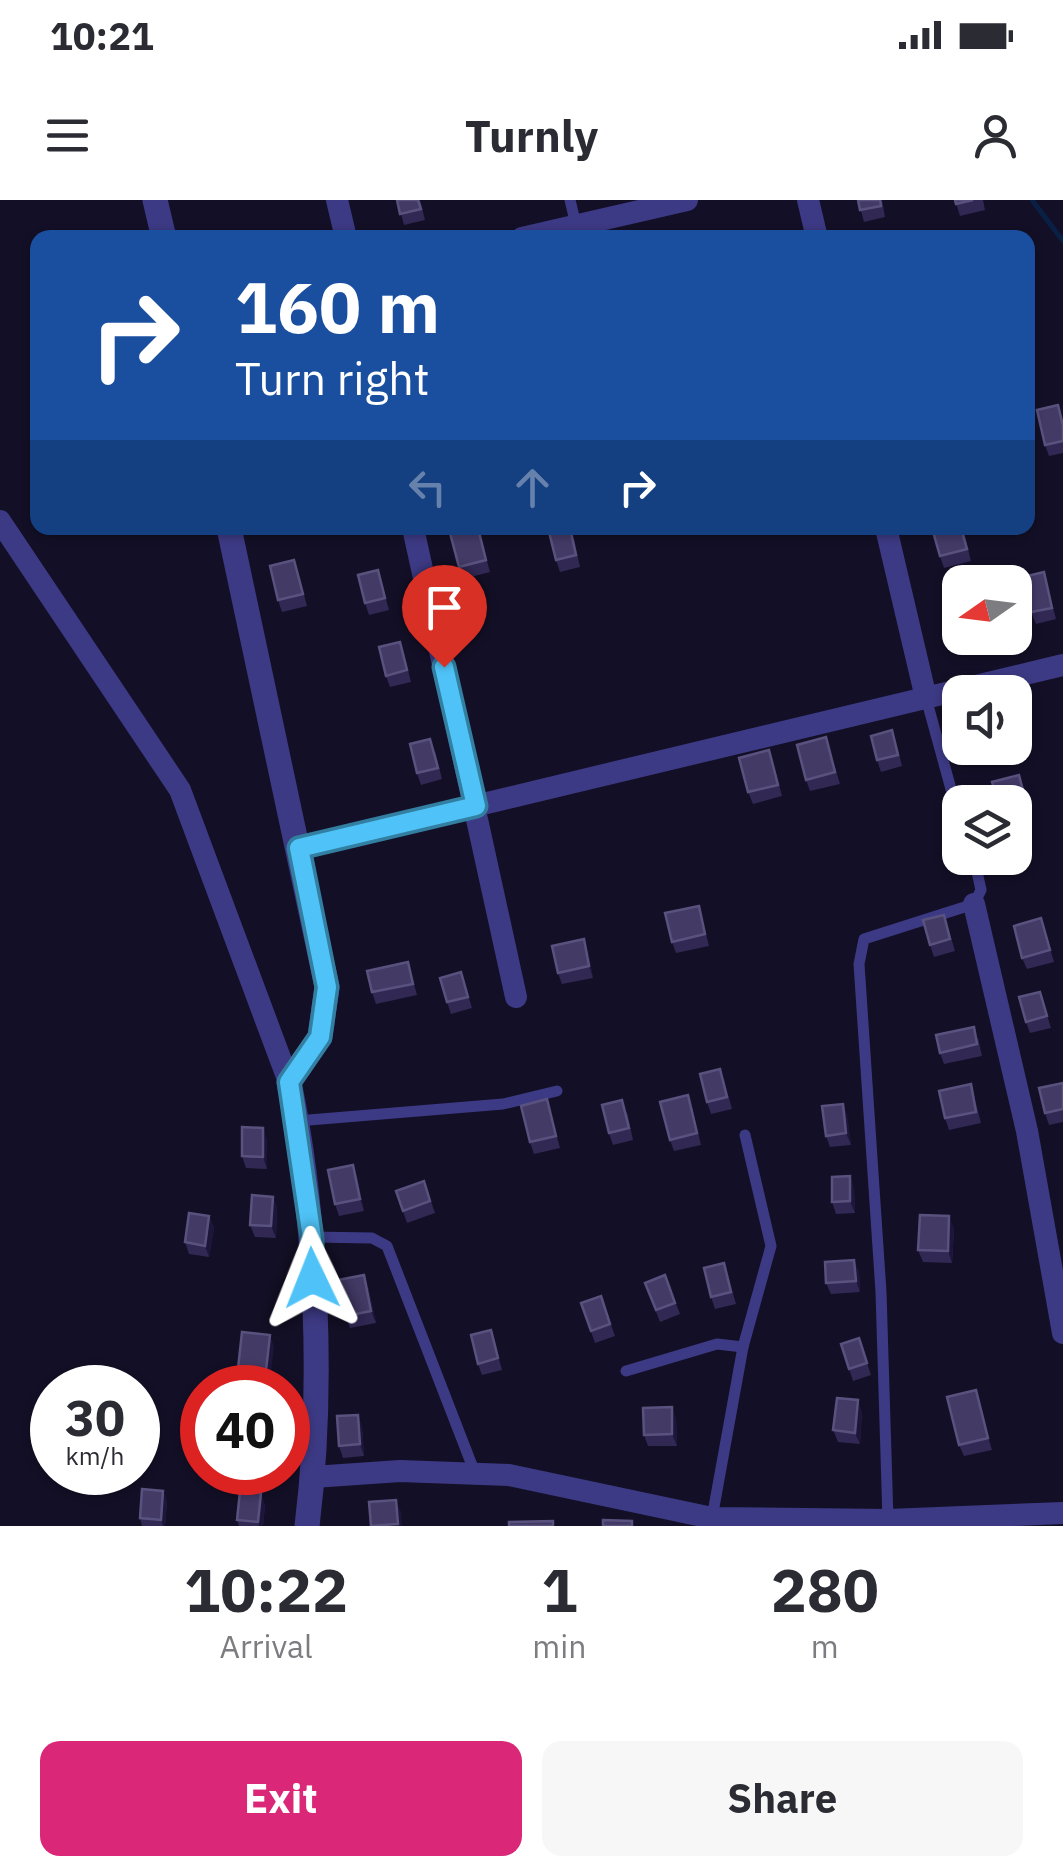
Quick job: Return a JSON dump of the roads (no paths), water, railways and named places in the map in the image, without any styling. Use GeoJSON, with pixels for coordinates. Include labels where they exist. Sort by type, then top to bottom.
{"type":"FeatureCollection","features":[{"type":"Feature","properties":{"kind":"street"},"geometry":{"type":"LineString","coordinates":[[156,200],[162,230]]}},
{"type":"Feature","properties":{"kind":"street"},"geometry":{"type":"LineString","coordinates":[[337,200],[344,230]]}},
{"type":"Feature","properties":{"kind":"street"},"geometry":{"type":"LineString","coordinates":[[555,230],[687,200]]}},
{"type":"Feature","properties":{"kind":"street"},"geometry":{"type":"LineString","coordinates":[[808,200],[815,230]]}},
{"type":"Feature","properties":{"kind":"street"},"geometry":{"type":"LineString","coordinates":[[0,521],[180,790],[289,1082],[312,1237],[313,1477],[307,1526]]}},
{"type":"Feature","properties":{"kind":"street"},"geometry":{"type":"LineString","coordinates":[[231,535],[327,987],[320,1037],[289,1082]]}},
{"type":"Feature","properties":{"kind":"street"},"geometry":{"type":"LineString","coordinates":[[415,535],[516,996]]}},
{"type":"Feature","properties":{"kind":"street"},"geometry":{"type":"LineString","coordinates":[[888,535],[926,698]]}},
{"type":"Feature","properties":{"kind":"street"},"geometry":{"type":"LineString","coordinates":[[299,848],[1063,665]]}},
{"type":"Feature","properties":{"kind":"street"},"geometry":{"type":"LineString","coordinates":[[974,904],[1027,1131],[1063,1332]]}},
{"type":"Feature","properties":{"kind":"street"},"geometry":{"type":"LineString","coordinates":[[313,1477],[400,1471],[475,1474],[581,1487],[712,1518],[835,1523],[1063,1513]]}},
{"type":"Feature","properties":{"kind":"lane"},"geometry":{"type":"LineString","coordinates":[[570,200],[576,225]]}},
{"type":"Feature","properties":{"kind":"lane"},"geometry":{"type":"LineString","coordinates":[[926,698],[950,785]]}},
{"type":"Feature","properties":{"kind":"lane"},"geometry":{"type":"LineString","coordinates":[[888,1520],[881,1292],[859,964],[864,939],[974,904],[982,890],[978,875]]}},
{"type":"Feature","properties":{"kind":"lane"},"geometry":{"type":"LineString","coordinates":[[297,1120],[503,1104],[557,1091]]}},
{"type":"Feature","properties":{"kind":"lane"},"geometry":{"type":"LineString","coordinates":[[712,1518],[744,1347],[770,1246],[746,1135]]}},
{"type":"Feature","properties":{"kind":"lane"},"geometry":{"type":"LineString","coordinates":[[312,1237],[372,1238],[387,1246],[475,1474]]}},
{"type":"Feature","properties":{"kind":"lane"},"geometry":{"type":"LineString","coordinates":[[626,1371],[717,1344],[744,1347]]}},
{"type":"Feature","properties":{"kind":"waterway"},"geometry":{"type":"LineString","coordinates":[[1032,200],[1063,241]]}}]}
